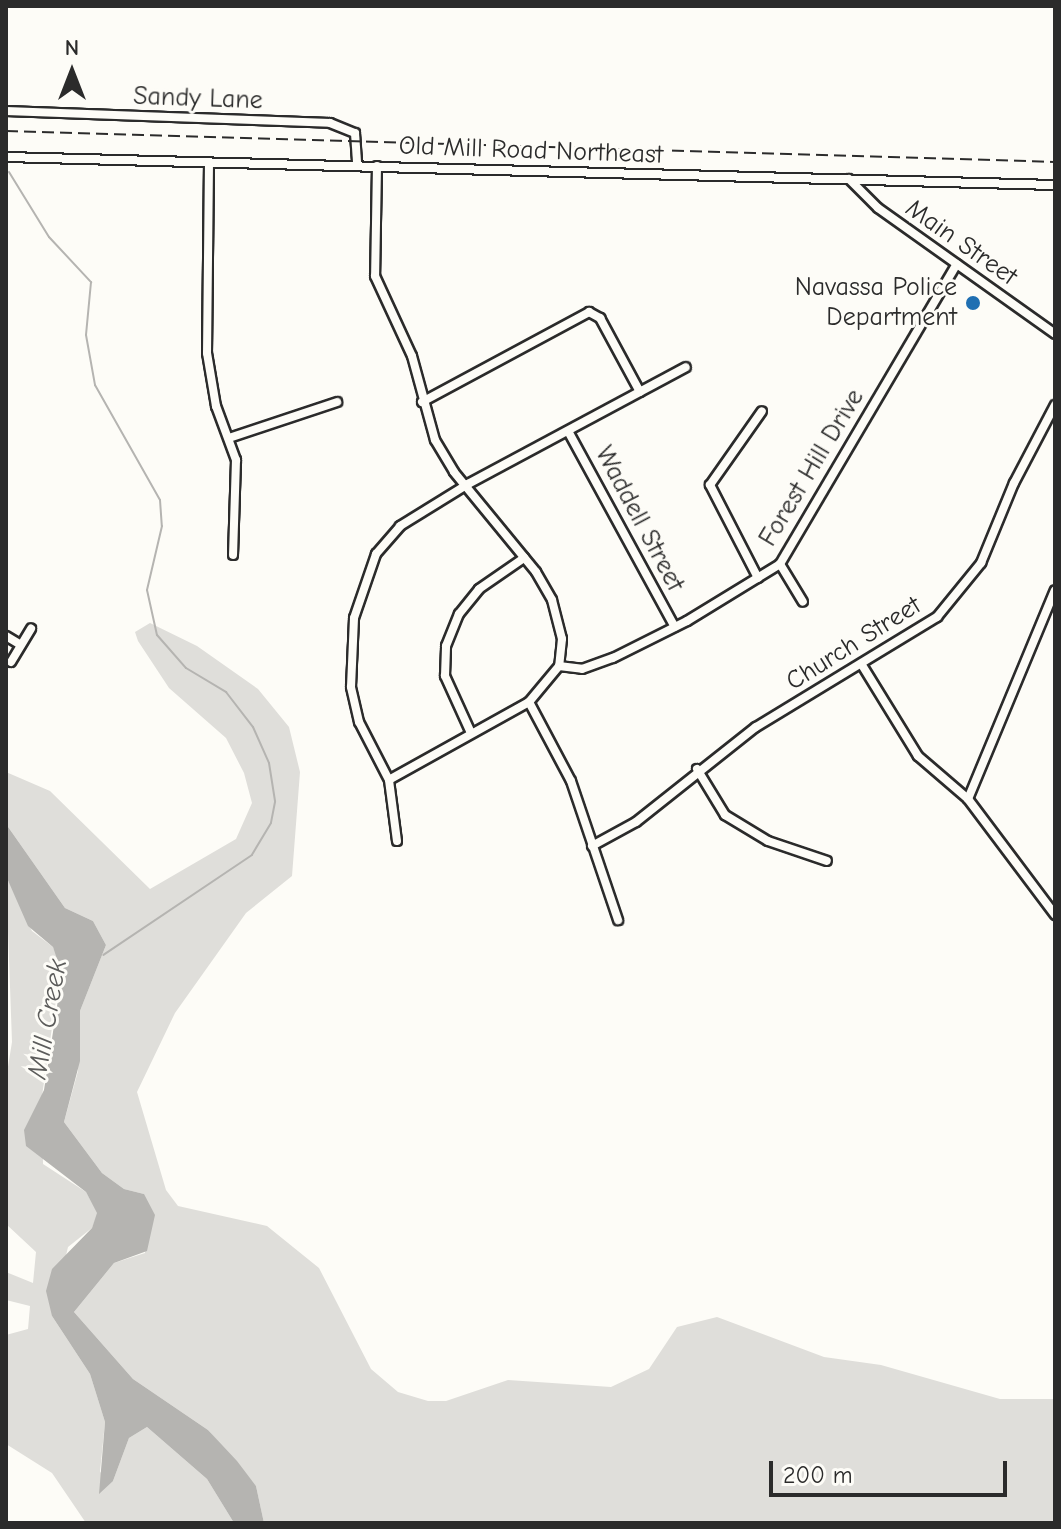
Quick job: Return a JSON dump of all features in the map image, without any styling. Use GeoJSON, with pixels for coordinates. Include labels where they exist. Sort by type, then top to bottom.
{"type":"FeatureCollection","features":[{"type":"Feature","properties":{"kind":"street","name":"Sandy Lane"},"geometry":{"type":"LineString","coordinates":[[6,111],[330,123],[355,133],[357,165]]}},
{"type":"Feature","properties":{"kind":"street","name":"Old Mill Road Northeast"},"geometry":{"type":"LineString","coordinates":[[6,157],[1055,185]]}},
{"type":"Feature","properties":{"kind":"street"},"geometry":{"type":"LineString","coordinates":[[209,163],[207,353],[216,406],[229,438],[237,482],[233,555]]}},
{"type":"Feature","properties":{"kind":"street"},"geometry":{"type":"LineString","coordinates":[[377,166],[375,276],[407,343],[422,402],[442,456],[468,484],[552,600],[562,639],[559,666],[529,702],[389,780]]}},
{"type":"Feature","properties":{"kind":"street","name":"Main Street"},"geometry":{"type":"LineString","coordinates":[[849,179],[870,202],[1055,334]]}},
{"type":"Feature","properties":{"kind":"street","name":"Forest Hill Drive"},"geometry":{"type":"LineString","coordinates":[[559,666],[593,665],[675,627],[780,564],[957,264]]}},
{"type":"Feature","properties":{"kind":"street"},"geometry":{"type":"LineString","coordinates":[[422,402],[589,312],[600,318],[640,392]]}},
{"type":"Feature","properties":{"kind":"street"},"geometry":{"type":"LineString","coordinates":[[397,841],[389,780],[353,703],[354,618],[367,571],[387,539],[468,484],[686,367]]}},
{"type":"Feature","properties":{"kind":"street"},"geometry":{"type":"LineString","coordinates":[[229,438],[337,402]]}},
{"type":"Feature","properties":{"kind":"street","name":"Church Street"},"geometry":{"type":"LineString","coordinates":[[592,846],[636,822],[697,769],[756,727],[937,617],[963,591],[993,540],[1014,483],[1055,405]]}},
{"type":"Feature","properties":{"kind":"street"},"geometry":{"type":"LineString","coordinates":[[758,578],[710,485],[762,411]]}},
{"type":"Feature","properties":{"kind":"street","name":"Waddell Street"},"geometry":{"type":"LineString","coordinates":[[568,431],[675,627]]}},
{"type":"Feature","properties":{"kind":"street"},"geometry":{"type":"LineString","coordinates":[[471,733],[445,676],[446,646],[459,614],[479,589],[524,558]]}},
{"type":"Feature","properties":{"kind":"street"},"geometry":{"type":"LineString","coordinates":[[780,564],[803,602]]}},
{"type":"Feature","properties":{"kind":"street"},"geometry":{"type":"LineString","coordinates":[[968,799],[1055,590]]}},
{"type":"Feature","properties":{"kind":"street"},"geometry":{"type":"LineString","coordinates":[[11,662],[31,629]]}},
{"type":"Feature","properties":{"kind":"street"},"geometry":{"type":"LineString","coordinates":[[6,636],[21,645]]}},
{"type":"Feature","properties":{"kind":"street"},"geometry":{"type":"LineString","coordinates":[[862,665],[918,756],[968,799],[1055,915]]}},
{"type":"Feature","properties":{"kind":"street"},"geometry":{"type":"LineString","coordinates":[[529,702],[563,761],[618,920]]}},
{"type":"Feature","properties":{"kind":"street"},"geometry":{"type":"LineString","coordinates":[[697,769],[725,815],[768,841],[827,861]]}},
{"type":"Feature","properties":{"kind":"shaded area"},"geometry":{"type":"Polygon","coordinates":[[[150,623],[197,646],[258,689],[289,727],[300,772],[292,876],[246,913],[175,1013],[137,1092],[166,1190],[178,1206],[267,1226],[319,1268],[371,1369],[398,1392],[428,1401],[446,1401],[508,1380],[611,1387],[649,1369],[677,1327],[717,1317],[824,1357],[881,1365],[1000,1399],[1055,1399],[1055,1523],[264,1523],[256,1486],[208,1430],[133,1379],[74,1312],[114,1263],[145,1253],[144,1194],[124,1189],[102,1173],[64,1122],[78,1071],[80,1011],[106,945],[93,921],[65,908],[6,824],[6,772],[50,791],[150,889],[236,839],[252,803],[244,773],[226,738],[169,688],[138,641],[135,632],[150,623]]]}},
{"type":"Feature","properties":{"kind":"shaded area"},"geometry":{"type":"Polygon","coordinates":[[[6,824],[65,908],[93,921],[106,945],[80,1011],[80,1061],[64,1122],[102,1173],[124,1189],[144,1194],[155,1215],[147,1251],[114,1263],[74,1312],[133,1379],[208,1430],[237,1461],[256,1486],[264,1523],[234,1523],[207,1479],[147,1427],[129,1438],[113,1481],[99,1494],[105,1422],[90,1374],[52,1316],[46,1291],[52,1269],[92,1228],[97,1213],[86,1192],[26,1146],[24,1130],[44,1090],[62,974],[53,947],[28,926],[6,876],[6,824]]]}},
{"type":"Feature","properties":{"kind":"shaded area"},"geometry":{"type":"Polygon","coordinates":[[[6,876],[32,931],[53,947],[61,966],[42,1096],[43,1164],[86,1192],[98,1213],[92,1228],[68,1247],[52,1316],[90,1374],[105,1422],[100,1472],[113,1481],[129,1438],[147,1427],[207,1479],[234,1523],[86,1523],[52,1473],[6,1444],[6,1335],[28,1329],[30,1306],[6,1300],[6,1272],[33,1283],[36,1252],[6,1224],[6,1079],[12,1042],[6,876]]]}},
{"type":"Feature","properties":{"kind":"waterway"},"geometry":{"type":"LineString","coordinates":[[9,172],[49,237],[91,282],[86,335],[95,385],[160,500],[162,526],[147,590],[157,635],[186,668],[226,692],[253,727],[269,763],[275,802],[271,823],[252,855],[103,955]]}},
{"type":"Feature","properties":{"kind":"railway"},"geometry":{"type":"LineString","coordinates":[[6,131],[1055,162]]}},
{"type":"Feature","properties":{"kind":"place","name":"Navassa Police Department"},"geometry":{"type":"Point","coordinates":[973,303]}},
{"type":"Feature","properties":{"kind":"water label","name":"Mill Creek"},"geometry":{"type":"Point","coordinates":[47,1019]}}]}
